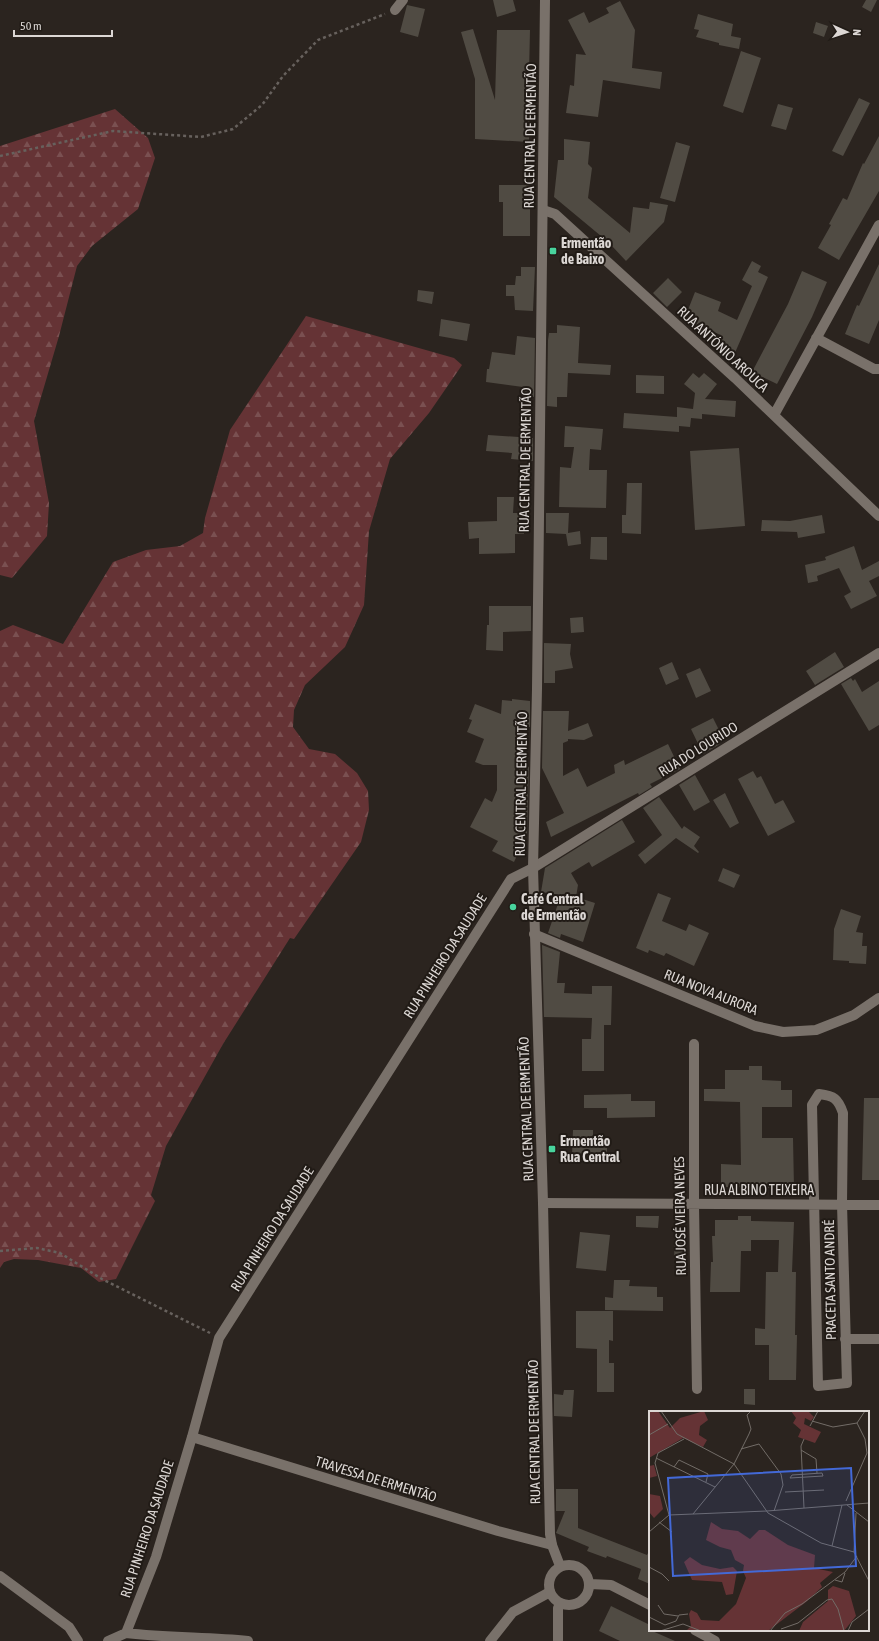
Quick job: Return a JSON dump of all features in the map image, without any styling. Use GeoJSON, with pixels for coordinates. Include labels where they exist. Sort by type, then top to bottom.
{"type":"FeatureCollection","features":[{"type":"Feature","properties":{"kind":"street"},"geometry":{"type":"LineString","coordinates":[[394,10],[404,0]]}},
{"type":"Feature","properties":{"kind":"street","name":"RUA CENTRAL DE ERMENTÃO"},"geometry":{"type":"LineString","coordinates":[[545,0],[533,868],[550,1514],[552,1545],[560,1566]]}},
{"type":"Feature","properties":{"kind":"street","name":"RUA ANTÓNIO AROUCA"},"geometry":{"type":"LineString","coordinates":[[543,210],[555,214],[774,415],[879,516]]}},
{"type":"Feature","properties":{"kind":"street"},"geometry":{"type":"LineString","coordinates":[[774,415],[879,225]]}},
{"type":"Feature","properties":{"kind":"street"},"geometry":{"type":"LineString","coordinates":[[816,338],[874,369],[879,369]]}},
{"type":"Feature","properties":{"kind":"street","name":"RUA DO LOURIDO"},"geometry":{"type":"LineString","coordinates":[[533,868],[879,653]]}},
{"type":"Feature","properties":{"kind":"street","name":"RUA PINHEIRO DA SAUDADE"},"geometry":{"type":"LineString","coordinates":[[126,1633],[156,1557],[192,1437],[219,1338],[511,879],[533,868]]}},
{"type":"Feature","properties":{"kind":"street","name":"RUA NOVA AURORA"},"geometry":{"type":"LineString","coordinates":[[534,934],[755,1026],[783,1032],[816,1030],[854,1015],[879,998]]}},
{"type":"Feature","properties":{"kind":"street","name":"RUA JOSÉ VIEIRA NEVES"},"geometry":{"type":"LineString","coordinates":[[694,1044],[694,1204],[697,1389]]}},
{"type":"Feature","properties":{"kind":"street","name":"PRACETA SANTO ANDRÉ"},"geometry":{"type":"LineString","coordinates":[[819,1094],[832,1096],[840,1103],[843,1113],[842,1204],[847,1383],[818,1386],[812,1105],[819,1094]]}},
{"type":"Feature","properties":{"kind":"street","name":"RUA ALBINO TEIXEIRA"},"geometry":{"type":"LineString","coordinates":[[543,1203],[879,1204]]}},
{"type":"Feature","properties":{"kind":"street"},"geometry":{"type":"LineString","coordinates":[[846,1339],[879,1338]]}},
{"type":"Feature","properties":{"kind":"street","name":"TRAVESSA DE ERMENTÃO"},"geometry":{"type":"LineString","coordinates":[[192,1437],[552,1545]]}},
{"type":"Feature","properties":{"kind":"street"},"geometry":{"type":"LineString","coordinates":[[574,1564],[587,1574],[590,1584],[590,1590],[581,1602],[575,1605],[567,1605],[561,1603],[553,1597],[550,1592],[549,1581],[553,1572],[560,1566],[574,1564]]}},
{"type":"Feature","properties":{"kind":"street"},"geometry":{"type":"LineString","coordinates":[[0,1576],[69,1627],[78,1641]]}},
{"type":"Feature","properties":{"kind":"street"},"geometry":{"type":"LineString","coordinates":[[590,1584],[611,1584],[649,1604]]}},
{"type":"Feature","properties":{"kind":"street"},"geometry":{"type":"LineString","coordinates":[[490,1641],[513,1612],[550,1592]]}},
{"type":"Feature","properties":{"kind":"street"},"geometry":{"type":"LineString","coordinates":[[558,1641],[558,1608],[561,1603]]}},
{"type":"Feature","properties":{"kind":"street"},"geometry":{"type":"LineString","coordinates":[[697,1631],[715,1641]]}},
{"type":"Feature","properties":{"kind":"street"},"geometry":{"type":"LineString","coordinates":[[108,1641],[126,1633],[153,1636],[248,1641]]}},
{"type":"Feature","properties":{"kind":"path"},"geometry":{"type":"LineString","coordinates":[[0,156],[113,131],[201,137],[233,129],[262,105],[283,76],[318,40],[394,10]]}},
{"type":"Feature","properties":{"kind":"path"},"geometry":{"type":"LineString","coordinates":[[0,1251],[37,1248],[60,1253],[102,1279],[219,1338]]}},
{"type":"Feature","properties":{"kind":"green space"},"geometry":{"type":"Polygon","coordinates":[[[115,109],[148,138],[155,158],[138,209],[92,246],[77,266],[59,336],[34,421],[49,503],[47,536],[12,578],[0,575],[0,146],[115,109]]]}},
{"type":"Feature","properties":{"kind":"green space"},"geometry":{"type":"Polygon","coordinates":[[[306,316],[454,358],[462,365],[429,413],[390,459],[369,531],[364,605],[345,647],[305,685],[294,710],[293,727],[309,749],[335,754],[357,773],[368,791],[369,810],[361,842],[294,939],[290,938],[223,1044],[166,1146],[151,1195],[155,1201],[116,1279],[99,1282],[81,1268],[38,1260],[14,1259],[4,1262],[0,1268],[0,631],[13,625],[63,644],[113,562],[146,550],[180,546],[203,533],[205,518],[230,430],[306,316]]]}},
{"type":"Feature","properties":{"kind":"building"},"geometry":{"type":"Polygon","coordinates":[[[493,0],[513,0],[516,11],[497,17],[493,0]]]}},
{"type":"Feature","properties":{"kind":"building"},"geometry":{"type":"Polygon","coordinates":[[[866,0],[877,0],[871,12],[862,7],[866,0]]]}},
{"type":"Feature","properties":{"kind":"building"},"geometry":{"type":"Polygon","coordinates":[[[620,1],[635,30],[632,68],[662,72],[660,89],[603,80],[598,117],[566,113],[570,85],[574,86],[576,54],[586,55],[568,20],[584,12],[589,23],[609,13],[606,8],[620,1]]]}},
{"type":"Feature","properties":{"kind":"building"},"geometry":{"type":"Polygon","coordinates":[[[407,5],[425,9],[418,37],[400,32],[407,5]]]}},
{"type":"Feature","properties":{"kind":"building"},"geometry":{"type":"Polygon","coordinates":[[[698,14],[733,24],[731,36],[741,38],[739,49],[719,45],[719,43],[696,37],[699,30],[694,29],[698,14]]]}},
{"type":"Feature","properties":{"kind":"building"},"geometry":{"type":"Polygon","coordinates":[[[816,22],[828,26],[824,37],[813,33],[816,22]]]}},
{"type":"Feature","properties":{"kind":"building"},"geometry":{"type":"Polygon","coordinates":[[[473,29],[495,100],[497,30],[530,30],[529,74],[531,74],[529,142],[475,139],[475,79],[461,32],[473,29]]]}},
{"type":"Feature","properties":{"kind":"building"},"geometry":{"type":"Polygon","coordinates":[[[741,51],[761,58],[743,113],[723,106],[741,51]]]}},
{"type":"Feature","properties":{"kind":"building"},"geometry":{"type":"Polygon","coordinates":[[[859,98],[870,103],[843,156],[832,151],[859,98]]]}},
{"type":"Feature","properties":{"kind":"building"},"geometry":{"type":"Polygon","coordinates":[[[778,104],[793,108],[786,130],[771,126],[778,104]]]}},
{"type":"Feature","properties":{"kind":"building"},"geometry":{"type":"Polygon","coordinates":[[[879,136],[879,191],[839,260],[818,248],[831,225],[829,224],[843,198],[847,200],[863,163],[864,164],[879,136]]]}},
{"type":"Feature","properties":{"kind":"building"},"geometry":{"type":"Polygon","coordinates":[[[564,139],[590,142],[588,164],[592,168],[588,198],[630,233],[633,207],[649,209],[650,202],[668,205],[664,222],[626,261],[613,246],[554,197],[558,160],[564,160],[564,139]]]}},
{"type":"Feature","properties":{"kind":"building"},"geometry":{"type":"Polygon","coordinates":[[[676,142],[690,146],[675,202],[660,198],[676,142]]]}},
{"type":"Feature","properties":{"kind":"building"},"geometry":{"type":"Polygon","coordinates":[[[499,185],[530,185],[530,236],[503,236],[503,202],[499,202],[499,185]]]}},
{"type":"Feature","properties":{"kind":"building"},"geometry":{"type":"Polygon","coordinates":[[[752,261],[761,266],[758,272],[768,277],[734,355],[716,346],[721,335],[684,320],[695,292],[721,302],[718,311],[737,320],[752,286],[742,280],[752,261]]]}},
{"type":"Feature","properties":{"kind":"building"},"geometry":{"type":"Polygon","coordinates":[[[879,264],[879,320],[869,344],[845,334],[857,305],[859,306],[879,264]]]}},
{"type":"Feature","properties":{"kind":"building"},"geometry":{"type":"Polygon","coordinates":[[[521,267],[535,267],[533,311],[515,310],[514,296],[506,296],[506,285],[515,285],[516,276],[521,276],[521,267]]]}},
{"type":"Feature","properties":{"kind":"building"},"geometry":{"type":"Polygon","coordinates":[[[802,271],[827,282],[812,317],[777,384],[752,372],[788,304],[802,271]]]}},
{"type":"Feature","properties":{"kind":"building"},"geometry":{"type":"Polygon","coordinates":[[[668,278],[682,292],[667,307],[653,293],[668,278]]]}},
{"type":"Feature","properties":{"kind":"building"},"geometry":{"type":"Polygon","coordinates":[[[418,290],[434,292],[432,304],[417,301],[418,290]]]}},
{"type":"Feature","properties":{"kind":"building"},"geometry":{"type":"Polygon","coordinates":[[[441,319],[470,324],[467,341],[439,336],[441,319]]]}},
{"type":"Feature","properties":{"kind":"building"},"geometry":{"type":"Polygon","coordinates":[[[557,325],[580,327],[578,363],[611,365],[610,375],[568,373],[567,397],[557,397],[557,407],[547,406],[548,340],[549,333],[557,333],[557,325]]]}},
{"type":"Feature","properties":{"kind":"building"},"geometry":{"type":"Polygon","coordinates":[[[517,336],[535,338],[534,397],[522,395],[523,387],[486,382],[487,369],[489,369],[492,352],[515,355],[517,336]]]}},
{"type":"Feature","properties":{"kind":"building"},"geometry":{"type":"Polygon","coordinates":[[[693,373],[699,378],[704,373],[717,384],[705,399],[736,401],[735,417],[702,414],[702,419],[691,418],[690,427],[679,426],[679,432],[623,428],[624,413],[677,417],[677,407],[693,409],[695,393],[684,384],[693,373]]]}},
{"type":"Feature","properties":{"kind":"building"},"geometry":{"type":"Polygon","coordinates":[[[636,375],[664,376],[664,394],[636,393],[636,375]]]}},
{"type":"Feature","properties":{"kind":"building"},"geometry":{"type":"Polygon","coordinates":[[[565,426],[603,429],[601,450],[590,449],[589,470],[607,470],[606,508],[559,507],[560,467],[571,468],[574,447],[564,447],[565,426]]]}},
{"type":"Feature","properties":{"kind":"building"},"geometry":{"type":"Polygon","coordinates":[[[488,435],[533,438],[533,461],[511,459],[512,453],[486,451],[488,435]]]}},
{"type":"Feature","properties":{"kind":"building"},"geometry":{"type":"Polygon","coordinates":[[[739,448],[745,526],[695,530],[690,451],[739,448]]]}},
{"type":"Feature","properties":{"kind":"building"},"geometry":{"type":"Polygon","coordinates":[[[627,483],[642,483],[641,534],[622,533],[622,515],[626,515],[627,483]]]}},
{"type":"Feature","properties":{"kind":"building"},"geometry":{"type":"Polygon","coordinates":[[[497,497],[514,497],[513,513],[525,513],[524,534],[515,534],[515,553],[479,554],[479,538],[469,539],[468,522],[497,521],[497,497]]]}},
{"type":"Feature","properties":{"kind":"building"},"geometry":{"type":"Polygon","coordinates":[[[546,513],[569,513],[568,533],[580,531],[581,544],[568,546],[566,534],[546,533],[546,513]]]}},
{"type":"Feature","properties":{"kind":"building"},"geometry":{"type":"Polygon","coordinates":[[[822,515],[825,533],[798,538],[797,532],[761,531],[762,520],[790,521],[822,515]]]}},
{"type":"Feature","properties":{"kind":"building"},"geometry":{"type":"Polygon","coordinates":[[[591,537],[607,537],[607,560],[590,559],[591,537]]]}},
{"type":"Feature","properties":{"kind":"building"},"geometry":{"type":"Polygon","coordinates":[[[854,546],[862,570],[879,561],[879,576],[869,581],[877,596],[851,609],[844,596],[851,592],[839,568],[817,576],[818,581],[808,583],[805,565],[826,560],[825,557],[854,546]]]}},
{"type":"Feature","properties":{"kind":"building"},"geometry":{"type":"Polygon","coordinates":[[[489,606],[531,606],[531,631],[503,632],[503,651],[486,650],[487,625],[489,625],[489,606]]]}},
{"type":"Feature","properties":{"kind":"building"},"geometry":{"type":"Polygon","coordinates":[[[583,617],[584,632],[571,633],[570,618],[583,617]]]}},
{"type":"Feature","properties":{"kind":"building"},"geometry":{"type":"Polygon","coordinates":[[[544,643],[571,644],[570,654],[573,668],[555,671],[555,683],[544,683],[544,643]]]}},
{"type":"Feature","properties":{"kind":"building"},"geometry":{"type":"Polygon","coordinates":[[[835,652],[844,667],[815,685],[806,671],[835,652]]]}},
{"type":"Feature","properties":{"kind":"building"},"geometry":{"type":"Polygon","coordinates":[[[672,662],[679,679],[666,685],[659,668],[672,662]]]}},
{"type":"Feature","properties":{"kind":"building"},"geometry":{"type":"Polygon","coordinates":[[[700,668],[711,691],[696,698],[686,674],[700,668]]]}},
{"type":"Feature","properties":{"kind":"building"},"geometry":{"type":"Polygon","coordinates":[[[851,678],[853,681],[855,679],[862,692],[879,681],[879,725],[869,731],[841,684],[851,678]]]}},
{"type":"Feature","properties":{"kind":"building"},"geometry":{"type":"Polygon","coordinates":[[[512,699],[530,701],[530,727],[522,726],[521,764],[529,767],[527,834],[514,862],[492,851],[498,841],[470,827],[485,798],[492,802],[497,790],[497,765],[483,765],[475,762],[484,739],[467,732],[472,720],[469,719],[475,704],[501,714],[502,700],[512,701],[512,699]]]}},
{"type":"Feature","properties":{"kind":"building"},"geometry":{"type":"Polygon","coordinates":[[[543,711],[569,711],[568,731],[588,723],[593,736],[584,740],[568,739],[568,741],[563,743],[563,776],[578,768],[587,787],[615,773],[614,765],[624,760],[625,765],[668,744],[680,769],[650,784],[652,787],[639,795],[638,793],[551,837],[546,822],[564,813],[542,768],[543,711]]]}},
{"type":"Feature","properties":{"kind":"building"},"geometry":{"type":"Polygon","coordinates":[[[713,718],[721,734],[716,736],[720,744],[703,754],[691,729],[713,718]]]}},
{"type":"Feature","properties":{"kind":"building"},"geometry":{"type":"Polygon","coordinates":[[[753,771],[757,778],[761,776],[775,804],[783,800],[795,822],[768,836],[738,779],[753,771]]]}},
{"type":"Feature","properties":{"kind":"building"},"geometry":{"type":"Polygon","coordinates":[[[695,775],[710,802],[694,811],[679,785],[695,775]]]}},
{"type":"Feature","properties":{"kind":"building"},"geometry":{"type":"Polygon","coordinates":[[[725,793],[739,823],[730,828],[713,800],[725,793]]]}},
{"type":"Feature","properties":{"kind":"building"},"geometry":{"type":"Polygon","coordinates":[[[659,797],[682,829],[684,826],[700,837],[694,846],[699,852],[698,853],[676,838],[645,864],[638,855],[662,835],[643,808],[659,797]]]}},
{"type":"Feature","properties":{"kind":"building"},"geometry":{"type":"Polygon","coordinates":[[[622,820],[635,842],[592,867],[589,862],[571,873],[578,885],[576,897],[595,903],[583,942],[561,934],[560,938],[548,933],[561,895],[541,892],[545,868],[622,820]]]}},
{"type":"Feature","properties":{"kind":"building"},"geometry":{"type":"Polygon","coordinates":[[[723,868],[740,875],[734,888],[718,881],[723,868]]]}},
{"type":"Feature","properties":{"kind":"building"},"geometry":{"type":"Polygon","coordinates":[[[658,893],[671,898],[662,921],[686,931],[689,924],[709,933],[694,966],[666,953],[664,956],[649,950],[648,953],[636,948],[658,893]]]}},
{"type":"Feature","properties":{"kind":"building"},"geometry":{"type":"Polygon","coordinates":[[[841,909],[861,916],[856,932],[863,933],[862,946],[867,946],[866,964],[833,960],[834,929],[841,909]]]}},
{"type":"Feature","properties":{"kind":"building"},"geometry":{"type":"Polygon","coordinates":[[[542,945],[560,952],[557,983],[565,983],[564,993],[592,994],[592,986],[612,986],[611,1025],[604,1025],[604,1071],[582,1071],[582,1039],[591,1039],[592,1018],[544,1017],[542,945]]]}},
{"type":"Feature","properties":{"kind":"building"},"geometry":{"type":"Polygon","coordinates":[[[749,1066],[762,1066],[762,1080],[781,1081],[781,1090],[792,1090],[792,1107],[762,1107],[762,1138],[793,1138],[794,1188],[721,1187],[721,1164],[741,1165],[740,1102],[704,1101],[704,1089],[725,1089],[725,1070],[749,1070],[749,1066]]]}},
{"type":"Feature","properties":{"kind":"building"},"geometry":{"type":"Polygon","coordinates":[[[631,1094],[631,1101],[655,1101],[655,1117],[607,1118],[607,1108],[584,1108],[584,1095],[631,1094]]]}},
{"type":"Feature","properties":{"kind":"building"},"geometry":{"type":"Polygon","coordinates":[[[864,1098],[879,1098],[879,1180],[862,1180],[864,1098]]]}},
{"type":"Feature","properties":{"kind":"building"},"geometry":{"type":"Polygon","coordinates":[[[573,1130],[593,1130],[593,1138],[607,1138],[607,1161],[578,1161],[578,1156],[572,1156],[573,1130]]]}},
{"type":"Feature","properties":{"kind":"building"},"geometry":{"type":"Polygon","coordinates":[[[636,1216],[659,1216],[658,1228],[636,1227],[636,1216]]]}},
{"type":"Feature","properties":{"kind":"building"},"geometry":{"type":"Polygon","coordinates":[[[738,1216],[751,1216],[751,1221],[794,1222],[792,1272],[796,1272],[796,1380],[769,1380],[769,1345],[755,1345],[755,1328],[765,1329],[766,1272],[778,1272],[779,1240],[751,1240],[751,1251],[741,1251],[740,1292],[710,1292],[711,1262],[713,1262],[712,1236],[715,1236],[715,1220],[738,1220],[738,1216]]]}},
{"type":"Feature","properties":{"kind":"building"},"geometry":{"type":"Polygon","coordinates":[[[580,1232],[610,1235],[606,1271],[576,1268],[580,1232]]]}},
{"type":"Feature","properties":{"kind":"building"},"geometry":{"type":"Polygon","coordinates":[[[675,1236],[685,1236],[685,1259],[674,1259],[675,1236]]]}},
{"type":"Feature","properties":{"kind":"building"},"geometry":{"type":"Polygon","coordinates":[[[614,1280],[630,1280],[629,1286],[657,1287],[657,1297],[663,1297],[663,1311],[605,1310],[605,1297],[613,1298],[614,1280]]]}},
{"type":"Feature","properties":{"kind":"building"},"geometry":{"type":"Polygon","coordinates":[[[576,1311],[613,1311],[613,1341],[609,1340],[609,1363],[614,1363],[614,1392],[597,1392],[597,1349],[576,1348],[576,1311]]]}},
{"type":"Feature","properties":{"kind":"building"},"geometry":{"type":"Polygon","coordinates":[[[744,1389],[755,1389],[755,1405],[744,1404],[744,1389]]]}},
{"type":"Feature","properties":{"kind":"building"},"geometry":{"type":"Polygon","coordinates":[[[564,1390],[574,1390],[572,1417],[554,1416],[554,1394],[563,1395],[564,1390]]]}},
{"type":"Feature","properties":{"kind":"building"},"geometry":{"type":"Polygon","coordinates":[[[556,1489],[578,1489],[578,1528],[647,1555],[649,1551],[649,1584],[638,1579],[641,1569],[607,1556],[606,1558],[587,1551],[589,1547],[556,1533],[565,1511],[556,1511],[556,1489]]]}},
{"type":"Feature","properties":{"kind":"building"},"geometry":{"type":"Polygon","coordinates":[[[611,1606],[649,1625],[649,1631],[675,1641],[620,1641],[599,1631],[611,1606]]]}},
{"type":"Feature","properties":{"kind":"place","name":"Ermentão de Baixo"},"geometry":{"type":"Point","coordinates":[553,251]}},
{"type":"Feature","properties":{"kind":"place","name":"Café Central de Ermentão"},"geometry":{"type":"Point","coordinates":[513,907]}},
{"type":"Feature","properties":{"kind":"place","name":"Ermentão Rua Central"},"geometry":{"type":"Point","coordinates":[552,1149]}}]}
